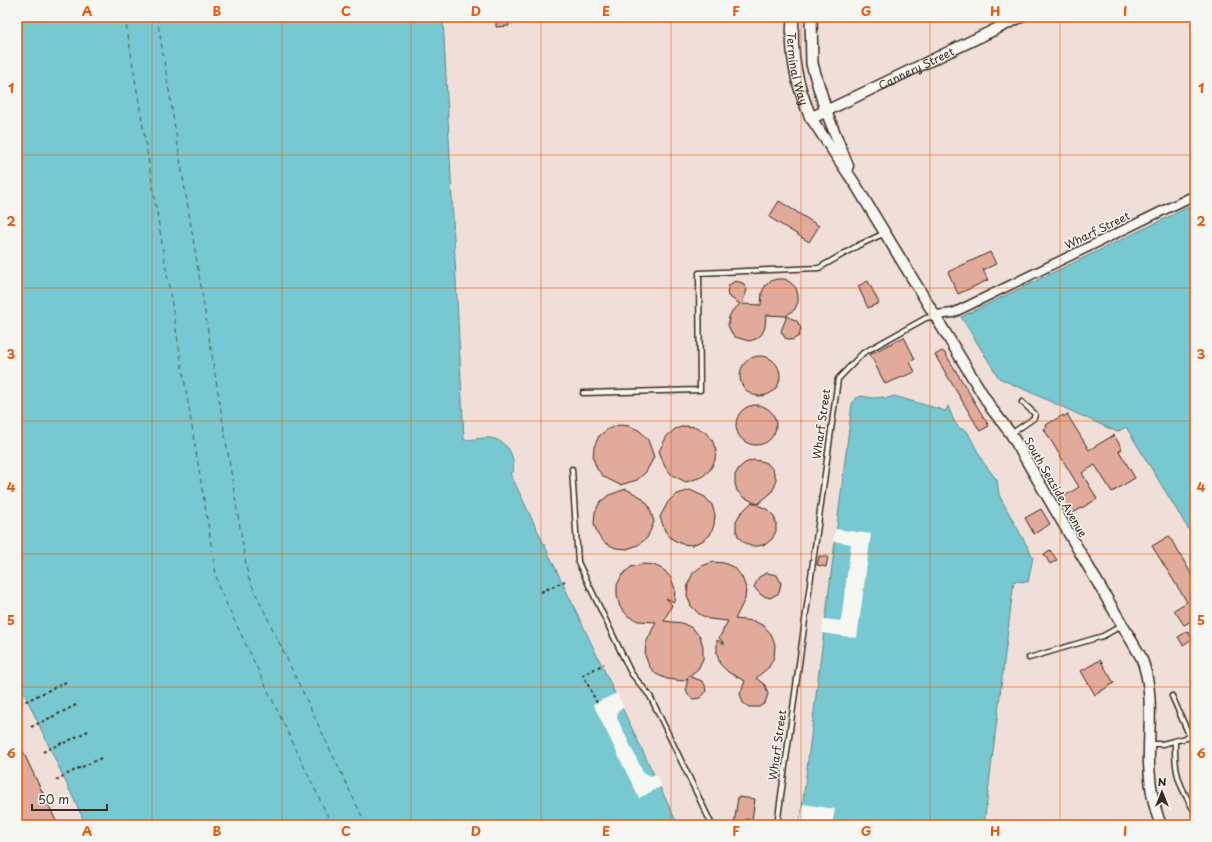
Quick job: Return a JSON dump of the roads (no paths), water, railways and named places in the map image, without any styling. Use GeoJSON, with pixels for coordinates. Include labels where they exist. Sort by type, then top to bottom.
{"type":"FeatureCollection","features":[{"type":"Feature","properties":{"kind":"main road","name":"Terminal Way"},"geometry":{"type":"LineString","coordinates":[[793,17],[792,45],[796,82],[811,118]]}},
{"type":"Feature","properties":{"kind":"main road","name":"Terminal Way"},"geometry":{"type":"LineString","coordinates":[[811,17],[812,64],[826,110]]}},
{"type":"Feature","properties":{"kind":"main road","name":"Cannery Street"},"geometry":{"type":"LineString","coordinates":[[811,118],[826,110]]}},
{"type":"Feature","properties":{"kind":"street","name":"Cannery Street"},"geometry":{"type":"LineString","coordinates":[[826,110],[1021,17]]}},
{"type":"Feature","properties":{"kind":"street","name":"South Seaside Avenue"},"geometry":{"type":"LineString","coordinates":[[826,110],[857,187]]}},
{"type":"Feature","properties":{"kind":"street","name":"South Seaside Avenue"},"geometry":{"type":"LineString","coordinates":[[811,118],[857,187],[991,408],[1011,434],[1141,657],[1147,672],[1150,707],[1152,790],[1160,825]]}},
{"type":"Feature","properties":{"kind":"street","name":"Wharf Street"},"geometry":{"type":"LineString","coordinates":[[936,315],[953,313],[1195,195]]}},
{"type":"Feature","properties":{"kind":"lane"},"geometry":{"type":"LineString","coordinates":[[583,393],[700,390],[699,273],[819,268],[859,245],[885,233]]}},
{"type":"Feature","properties":{"kind":"lane","name":"Wharf Street"},"geometry":{"type":"LineString","coordinates":[[777,825],[838,379],[863,352],[926,318],[936,315]]}},
{"type":"Feature","properties":{"kind":"lane"},"geometry":{"type":"LineString","coordinates":[[1011,434],[1034,418],[1035,414],[1022,402]]}},
{"type":"Feature","properties":{"kind":"lane"},"geometry":{"type":"LineString","coordinates":[[572,469],[578,562],[631,673],[650,696],[712,825]]}},
{"type":"Feature","properties":{"kind":"lane"},"geometry":{"type":"LineString","coordinates":[[1029,658],[1103,636],[1123,625]]}},
{"type":"Feature","properties":{"kind":"lane"},"geometry":{"type":"LineString","coordinates":[[1172,696],[1195,746]]}},
{"type":"Feature","properties":{"kind":"lane"},"geometry":{"type":"LineString","coordinates":[[1150,744],[1175,742],[1190,737]]}},
{"type":"Feature","properties":{"kind":"lane"},"geometry":{"type":"LineString","coordinates":[[1175,742],[1174,764],[1179,782],[1195,812]]}},
{"type":"Feature","properties":{"kind":"water"},"geometry":{"type":"Polygon","coordinates":[[[17,17],[443,17],[464,440],[492,438],[508,448],[513,461],[513,472],[510,473],[678,825],[86,825],[17,678],[17,17]]]}},
{"type":"Feature","properties":{"kind":"water"},"geometry":{"type":"Polygon","coordinates":[[[1195,204],[1195,540],[1126,427],[1117,432],[999,378],[961,317],[1195,204]]]}},
{"type":"Feature","properties":{"kind":"water"},"geometry":{"type":"Polygon","coordinates":[[[861,396],[873,398],[884,397],[885,399],[894,396],[946,411],[948,406],[954,421],[959,428],[967,431],[983,462],[997,480],[999,495],[1033,557],[1028,582],[1014,581],[984,825],[800,825],[852,404],[855,399],[861,396]]]}}]}
